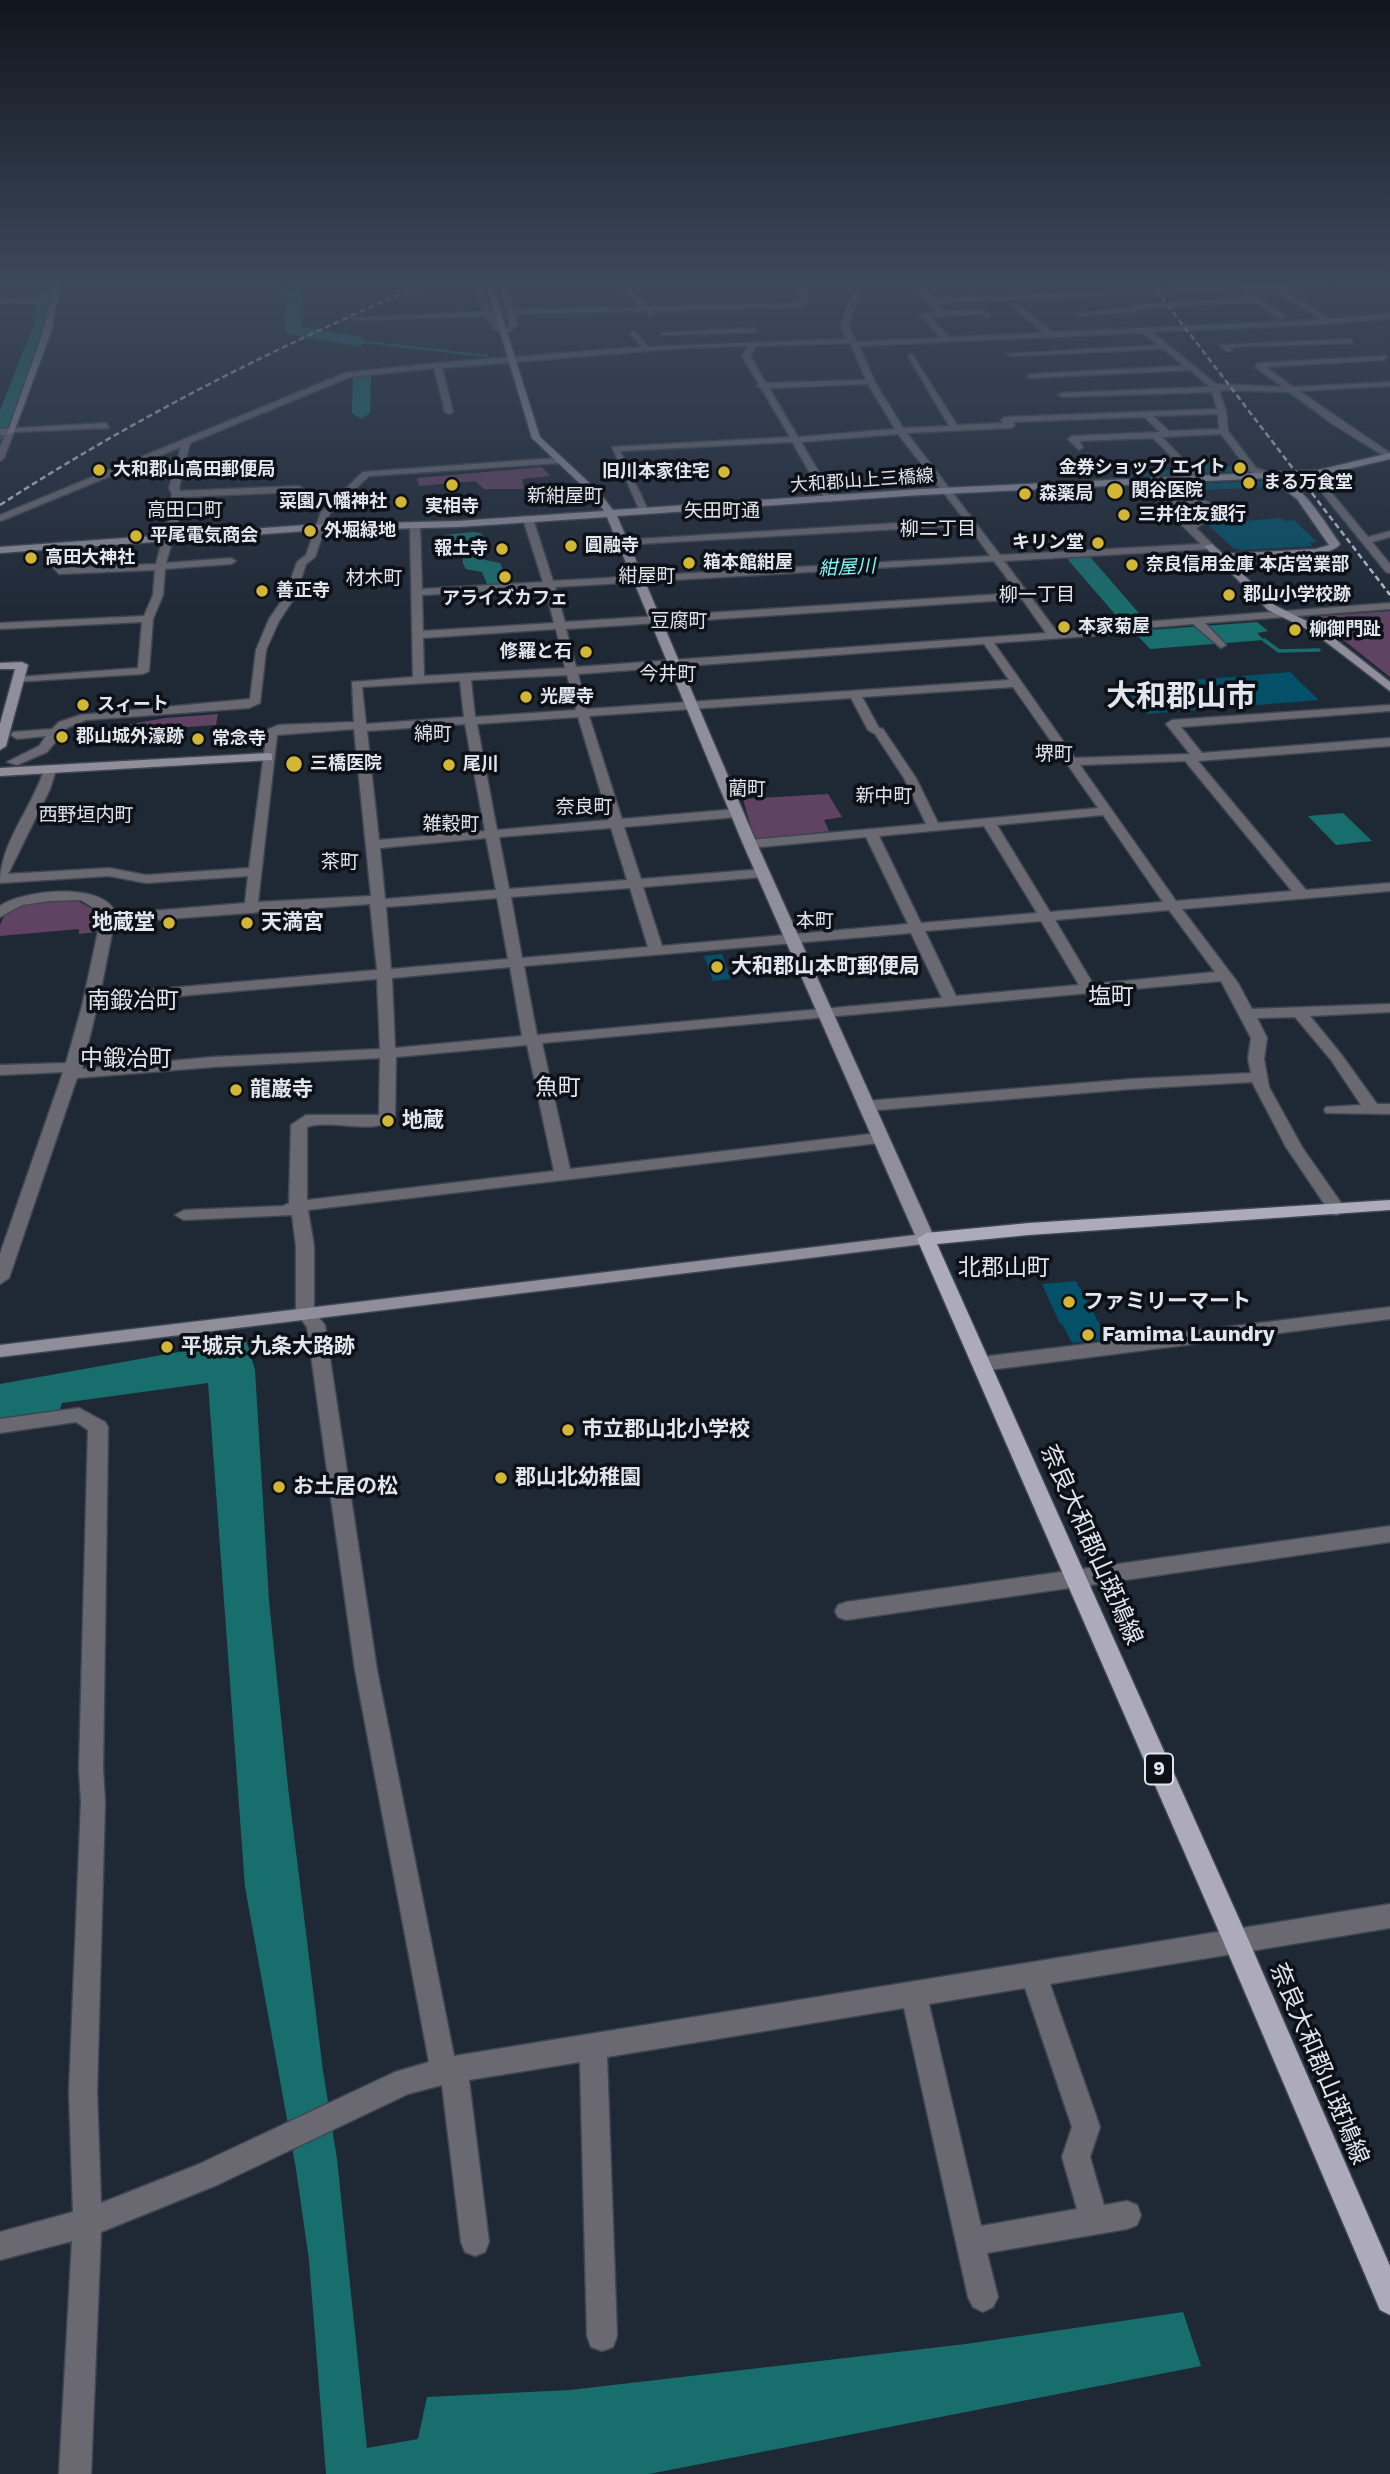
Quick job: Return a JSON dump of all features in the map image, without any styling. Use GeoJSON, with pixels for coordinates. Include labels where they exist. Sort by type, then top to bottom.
{"type":"FeatureCollection","features":[{"type":"Feature","properties":{"kind":"main road"},"geometry":{"type":"LineString","coordinates":[[926,1239],[1029,1229],[1390,1205]]}},
{"type":"Feature","properties":{"kind":"main road","name":"奈良大和郡山斑鳩線"},"geometry":{"type":"LineString","coordinates":[[926,1239],[1236,1941],[1390,2300]]}},
{"type":"Feature","properties":{"kind":"street"},"geometry":{"type":"LineString","coordinates":[[0,458],[21,397]]}},
{"type":"Feature","properties":{"kind":"street"},"geometry":{"type":"LineString","coordinates":[[0,518],[295,397]]}},
{"type":"Feature","properties":{"kind":"street"},"geometry":{"type":"LineString","coordinates":[[445,397],[449,412]]}},
{"type":"Feature","properties":{"kind":"street"},"geometry":{"type":"LineString","coordinates":[[0,1351],[926,1239],[750,844],[658,620],[611,514],[595,493],[544,448],[533,431],[524,397]]}},
{"type":"Feature","properties":{"kind":"street"},"geometry":{"type":"LineString","coordinates":[[768,397],[830,499]]}},
{"type":"Feature","properties":{"kind":"street"},"geometry":{"type":"LineString","coordinates":[[880,397],[901,432],[948,491],[1054,636]]}},
{"type":"Feature","properties":{"kind":"street"},"geometry":{"type":"LineString","coordinates":[[936,397],[954,428]]}},
{"type":"Feature","properties":{"kind":"street"},"geometry":{"type":"LineString","coordinates":[[1065,397],[1087,416]]}},
{"type":"Feature","properties":{"kind":"street"},"geometry":{"type":"LineString","coordinates":[[1218,397],[1224,431],[1253,470],[1289,484],[1302,496],[1335,544],[1317,552],[1220,557]]}},
{"type":"Feature","properties":{"kind":"street"},"geometry":{"type":"LineString","coordinates":[[1304,397],[1334,421],[1390,456]]}},
{"type":"Feature","properties":{"kind":"street"},"geometry":{"type":"LineString","coordinates":[[644,512],[615,449],[1011,425],[1006,420],[1222,411]]}},
{"type":"Feature","properties":{"kind":"street"},"geometry":{"type":"LineString","coordinates":[[1145,413],[1167,434]]}},
{"type":"Feature","properties":{"kind":"street"},"geometry":{"type":"LineString","coordinates":[[7,431],[106,426]]}},
{"type":"Feature","properties":{"kind":"street"},"geometry":{"type":"LineString","coordinates":[[1079,447],[1072,439],[1224,431]]}},
{"type":"Feature","properties":{"kind":"street"},"geometry":{"type":"LineString","coordinates":[[1155,435],[1197,478]]}},
{"type":"Feature","properties":{"kind":"street"},"geometry":{"type":"LineString","coordinates":[[18,680],[143,671],[148,619],[158,596],[161,567],[167,541],[171,537],[177,494],[174,488],[186,443]]}},
{"type":"Feature","properties":{"kind":"street","name":"大和郡山上三橋線"},"geometry":{"type":"LineString","coordinates":[[0,550],[321,527],[528,519],[948,491],[1272,476],[1318,472],[1390,456]]}},
{"type":"Feature","properties":{"kind":"street"},"geometry":{"type":"LineString","coordinates":[[12,762],[43,749],[63,725],[84,717],[249,705],[256,701],[261,650],[274,619],[290,597],[302,562],[310,557],[326,512],[366,474],[557,461]]}},
{"type":"Feature","properties":{"kind":"street"},"geometry":{"type":"LineString","coordinates":[[1318,472],[1325,492],[1390,570]]}},
{"type":"Feature","properties":{"kind":"street"},"geometry":{"type":"LineString","coordinates":[[1139,481],[1154,495],[1174,500],[1196,499],[1209,504],[1217,511],[1186,524]]}},
{"type":"Feature","properties":{"kind":"street"},"geometry":{"type":"LineString","coordinates":[[177,494],[299,489]]}},
{"type":"Feature","properties":{"kind":"street"},"geometry":{"type":"LineString","coordinates":[[1174,500],[1188,514],[1186,524]]}},
{"type":"Feature","properties":{"kind":"street"},"geometry":{"type":"LineString","coordinates":[[528,519],[549,585],[582,712],[656,950]]}},
{"type":"Feature","properties":{"kind":"street"},"geometry":{"type":"LineString","coordinates":[[623,543],[970,522]]}},
{"type":"Feature","properties":{"kind":"street"},"geometry":{"type":"LineString","coordinates":[[1186,524],[1272,608],[1317,630],[1390,688]]}},
{"type":"Feature","properties":{"kind":"street"},"geometry":{"type":"LineString","coordinates":[[415,525],[419,681]]}},
{"type":"Feature","properties":{"kind":"street"},"geometry":{"type":"LineString","coordinates":[[1366,541],[1390,534]]}},
{"type":"Feature","properties":{"kind":"street"},"geometry":{"type":"LineString","coordinates":[[54,546],[55,564],[59,570],[161,567],[231,561]]}},
{"type":"Feature","properties":{"kind":"street"},"geometry":{"type":"LineString","coordinates":[[417,592],[1209,546]]}},
{"type":"Feature","properties":{"kind":"street"},"geometry":{"type":"LineString","coordinates":[[1374,551],[1390,551]]}},
{"type":"Feature","properties":{"kind":"street"},"geometry":{"type":"LineString","coordinates":[[416,635],[1025,596]]}},
{"type":"Feature","properties":{"kind":"street"},"geometry":{"type":"LineString","coordinates":[[475,2242],[449,2071],[366,1670],[316,1325],[305,1313],[305,1252],[302,1218],[298,1206],[299,1125],[306,1120],[379,1121],[387,1117],[389,1052],[375,844],[356,684],[988,642],[1196,621],[1390,606]]}},
{"type":"Feature","properties":{"kind":"street"},"geometry":{"type":"LineString","coordinates":[[0,626],[148,619]]}},
{"type":"Feature","properties":{"kind":"street"},"geometry":{"type":"LineString","coordinates":[[1196,621],[1221,645]]}},
{"type":"Feature","properties":{"kind":"street"},"geometry":{"type":"LineString","coordinates":[[988,642],[1249,1014],[1259,1038],[1256,1059],[1258,1077],[1294,1147],[1337,1210]]}},
{"type":"Feature","properties":{"kind":"street"},"geometry":{"type":"LineString","coordinates":[[0,667],[22,665],[1,738]]}},
{"type":"Feature","properties":{"kind":"street"},"geometry":{"type":"LineString","coordinates":[[465,678],[470,720],[530,1036],[534,1040],[563,1176]]}},
{"type":"Feature","properties":{"kind":"street"},"geometry":{"type":"LineString","coordinates":[[251,906],[271,733],[278,729],[470,720],[1017,683]]}},
{"type":"Feature","properties":{"kind":"street"},"geometry":{"type":"LineString","coordinates":[[855,694],[874,730],[879,732],[910,778],[934,827]]}},
{"type":"Feature","properties":{"kind":"street"},"geometry":{"type":"LineString","coordinates":[[1301,893],[1194,757],[1172,724],[1390,708]]}},
{"type":"Feature","properties":{"kind":"street"},"geometry":{"type":"LineString","coordinates":[[17,735],[55,732]]}},
{"type":"Feature","properties":{"kind":"street"},"geometry":{"type":"LineString","coordinates":[[1074,762],[1194,757],[1390,742]]}},
{"type":"Feature","properties":{"kind":"street"},"geometry":{"type":"LineString","coordinates":[[0,772],[268,757]]}},
{"type":"Feature","properties":{"kind":"street"},"geometry":{"type":"LineString","coordinates":[[50,770],[44,789],[0,878],[109,872],[146,879],[255,872]]}},
{"type":"Feature","properties":{"kind":"street"},"geometry":{"type":"LineString","coordinates":[[750,844],[1106,811]]}},
{"type":"Feature","properties":{"kind":"street"},"geometry":{"type":"LineString","coordinates":[[375,844],[737,813]]}},
{"type":"Feature","properties":{"kind":"street"},"geometry":{"type":"LineString","coordinates":[[989,822],[1088,987]]}},
{"type":"Feature","properties":{"kind":"street"},"geometry":{"type":"LineString","coordinates":[[870,831],[951,1002]]}},
{"type":"Feature","properties":{"kind":"street"},"geometry":{"type":"LineString","coordinates":[[108,919],[251,906],[504,896],[763,873]]}},
{"type":"Feature","properties":{"kind":"street"},"geometry":{"type":"LineString","coordinates":[[93,999],[1390,887]]}},
{"type":"Feature","properties":{"kind":"street"},"geometry":{"type":"LineString","coordinates":[[0,913],[8,905],[19,901],[81,896],[89,898],[109,912],[93,999],[74,1070],[0,1278]]}},
{"type":"Feature","properties":{"kind":"street"},"geometry":{"type":"LineString","coordinates":[[0,1070],[74,1070],[389,1052],[1224,976]]}},
{"type":"Feature","properties":{"kind":"street"},"geometry":{"type":"LineString","coordinates":[[1249,1014],[1390,1008]]}},
{"type":"Feature","properties":{"kind":"street"},"geometry":{"type":"LineString","coordinates":[[1298,1012],[1336,1057],[1373,1110]]}},
{"type":"Feature","properties":{"kind":"street"},"geometry":{"type":"LineString","coordinates":[[866,1106],[1119,1085],[1258,1077]]}},
{"type":"Feature","properties":{"kind":"street"},"geometry":{"type":"LineString","coordinates":[[1332,1111],[1390,1109]]}},
{"type":"Feature","properties":{"kind":"street"},"geometry":{"type":"LineString","coordinates":[[184,1215],[285,1211],[298,1206],[879,1138]]}},
{"type":"Feature","properties":{"kind":"street"},"geometry":{"type":"LineString","coordinates":[[981,1364],[1390,1313]]}},
{"type":"Feature","properties":{"kind":"street"},"geometry":{"type":"LineString","coordinates":[[0,1426],[79,1415],[98,1427],[93,1802],[83,2092],[87,2223],[75,2474]]}},
{"type":"Feature","properties":{"kind":"street"},"geometry":{"type":"LineString","coordinates":[[846,1611],[1390,1534]]}},
{"type":"Feature","properties":{"kind":"street"},"geometry":{"type":"LineString","coordinates":[[0,2246],[87,2223],[135,2206],[405,2081],[449,2071],[1390,1916]]}},
{"type":"Feature","properties":{"kind":"street"},"geometry":{"type":"LineString","coordinates":[[1034,1975],[1086,2127],[1076,2157],[1094,2221]]}},
{"type":"Feature","properties":{"kind":"street"},"geometry":{"type":"LineString","coordinates":[[914,1994],[983,2297]]}},
{"type":"Feature","properties":{"kind":"street"},"geometry":{"type":"LineString","coordinates":[[593,2047],[602,2336]]}},
{"type":"Feature","properties":{"kind":"street"},"geometry":{"type":"LineString","coordinates":[[971,2242],[1127,2215]]}},
{"type":"Feature","properties":{"kind":"shaded area"},"geometry":{"type":"Polygon","coordinates":[[[542,467],[550,476],[522,479],[524,489],[484,489],[475,481],[419,486],[417,478],[542,467]]]}},
{"type":"Feature","properties":{"kind":"shaded area"},"geometry":{"type":"Polygon","coordinates":[[[1390,611],[1390,677],[1317,619],[1319,616],[1390,611]]]}},
{"type":"Feature","properties":{"kind":"shaded area"},"geometry":{"type":"Polygon","coordinates":[[[1257,622],[1268,631],[1257,633],[1264,640],[1150,649],[1137,635],[1137,631],[1257,622]]]}},
{"type":"Feature","properties":{"kind":"shaded area"},"geometry":{"type":"Polygon","coordinates":[[[218,714],[216,725],[128,731],[97,740],[97,730],[165,718],[218,714]]]}},
{"type":"Feature","properties":{"kind":"shaded area"},"geometry":{"type":"Polygon","coordinates":[[[828,794],[842,817],[824,820],[829,831],[755,841],[743,799],[828,794]]]}},
{"type":"Feature","properties":{"kind":"shaded area"},"geometry":{"type":"Polygon","coordinates":[[[1343,813],[1372,841],[1336,845],[1308,816],[1343,813]]]}},
{"type":"Feature","properties":{"kind":"shaded area"},"geometry":{"type":"Polygon","coordinates":[[[78,901],[99,913],[97,932],[79,934],[79,929],[0,936],[0,925],[7,910],[25,903],[78,901]]]}},
{"type":"Feature","properties":{"kind":"shaded area"},"geometry":{"type":"Polygon","coordinates":[[[246,1340],[255,1370],[269,1601],[288,1787],[323,2071],[337,2159],[367,2448],[418,2439],[427,2397],[570,2390],[966,2344],[1183,2312],[1201,2366],[649,2474],[326,2474],[309,2260],[296,2169],[245,1887],[208,1383],[62,1403],[59,1412],[0,1420],[0,1384],[246,1340]]]}},
{"type":"Feature","properties":{"kind":"building"},"geometry":{"type":"Polygon","coordinates":[[[1212,461],[1219,467],[1242,466],[1246,471],[1200,473],[1190,462],[1212,461]]]}},
{"type":"Feature","properties":{"kind":"building"},"geometry":{"type":"Polygon","coordinates":[[[1181,469],[1185,474],[1121,477],[1117,473],[1181,469]]]}},
{"type":"Feature","properties":{"kind":"building"},"geometry":{"type":"Polygon","coordinates":[[[1262,481],[1268,487],[1162,492],[1154,486],[1262,481]]]}},
{"type":"Feature","properties":{"kind":"building"},"geometry":{"type":"Polygon","coordinates":[[[1281,518],[1285,521],[1294,520],[1317,542],[1309,543],[1313,546],[1242,550],[1233,548],[1207,524],[1281,518]]]}},
{"type":"Feature","properties":{"kind":"building"},"geometry":{"type":"Polygon","coordinates":[[[1290,672],[1319,700],[1147,714],[1122,686],[1290,672]]]}},
{"type":"Feature","properties":{"kind":"building","name":"大和郡山本町郵便局"},"geometry":{"type":"Polygon","coordinates":[[[722,954],[731,979],[713,981],[704,956],[722,954]]]}},
{"type":"Feature","properties":{"kind":"building","name":"ファミリーマート"},"geometry":{"type":"Polygon","coordinates":[[[1076,1281],[1110,1339],[1072,1343],[1060,1324],[1042,1284],[1076,1281]]]}},
{"type":"Feature","properties":{"kind":"waterway"},"geometry":{"type":"LineString","coordinates":[[0,434],[14,397]]}},
{"type":"Feature","properties":{"kind":"waterway","name":"紺屋川"},"geometry":{"type":"LineString","coordinates":[[361,397],[361,413]]}},
{"type":"Feature","properties":{"kind":"waterway","name":"紺屋川"},"geometry":{"type":"LineString","coordinates":[[451,540],[473,538],[474,564],[492,568],[498,586]]}},
{"type":"Feature","properties":{"kind":"waterway","name":"紺屋川"},"geometry":{"type":"LineString","coordinates":[[1077,556],[1142,631]]}},
{"type":"Feature","properties":{"kind":"waterway"},"geometry":{"type":"LineString","coordinates":[[1264,640],[1279,651],[1319,650]]}},
{"type":"Feature","properties":{"kind":"railway"},"geometry":{"type":"LineString","coordinates":[[0,505],[103,442],[184,397]]}},
{"type":"Feature","properties":{"kind":"railway"},"geometry":{"type":"LineString","coordinates":[[1239,397],[1390,595]]}},
{"type":"Feature","properties":{"kind":"place","name":"金券ショップ エイト"},"geometry":{"type":"Point","coordinates":[1240,468]}},
{"type":"Feature","properties":{"kind":"place","name":"大和郡山高田郵便局"},"geometry":{"type":"Point","coordinates":[99,470]}},
{"type":"Feature","properties":{"kind":"place","name":"旧川本家住宅"},"geometry":{"type":"Point","coordinates":[724,472]}},
{"type":"Feature","properties":{"kind":"place","name":"まる万食堂"},"geometry":{"type":"Point","coordinates":[1249,483]}},
{"type":"Feature","properties":{"kind":"place","name":"実相寺"},"geometry":{"type":"Point","coordinates":[452,485]}},
{"type":"Feature","properties":{"kind":"place","name":"関谷医院"},"geometry":{"type":"Point","coordinates":[1115,491]}},
{"type":"Feature","properties":{"kind":"place","name":"森薬局"},"geometry":{"type":"Point","coordinates":[1025,494]}},
{"type":"Feature","properties":{"kind":"place","name":"菜園八幡神社"},"geometry":{"type":"Point","coordinates":[401,502]}},
{"type":"Feature","properties":{"kind":"place","name":"三井住友銀行"},"geometry":{"type":"Point","coordinates":[1124,515]}},
{"type":"Feature","properties":{"kind":"place","name":"外堀緑地"},"geometry":{"type":"Point","coordinates":[310,531]}},
{"type":"Feature","properties":{"kind":"place","name":"平尾電気商会"},"geometry":{"type":"Point","coordinates":[136,536]}},
{"type":"Feature","properties":{"kind":"place","name":"キリン堂"},"geometry":{"type":"Point","coordinates":[1098,543]}},
{"type":"Feature","properties":{"kind":"place","name":"圓融寺"},"geometry":{"type":"Point","coordinates":[571,546]}},
{"type":"Feature","properties":{"kind":"place","name":"報土寺"},"geometry":{"type":"Point","coordinates":[502,549]}},
{"type":"Feature","properties":{"kind":"place","name":"高田大神社"},"geometry":{"type":"Point","coordinates":[31,558]}},
{"type":"Feature","properties":{"kind":"place","name":"箱本館紺屋"},"geometry":{"type":"Point","coordinates":[689,563]}},
{"type":"Feature","properties":{"kind":"place","name":"奈良信用金庫 本店営業部"},"geometry":{"type":"Point","coordinates":[1132,565]}},
{"type":"Feature","properties":{"kind":"place","name":"アライズカフェ"},"geometry":{"type":"Point","coordinates":[505,577]}},
{"type":"Feature","properties":{"kind":"place","name":"善正寺"},"geometry":{"type":"Point","coordinates":[262,591]}},
{"type":"Feature","properties":{"kind":"place","name":"郡山小学校跡"},"geometry":{"type":"Point","coordinates":[1229,595]}},
{"type":"Feature","properties":{"kind":"place","name":"本家菊屋"},"geometry":{"type":"Point","coordinates":[1064,627]}},
{"type":"Feature","properties":{"kind":"place","name":"柳御門趾"},"geometry":{"type":"Point","coordinates":[1295,630]}},
{"type":"Feature","properties":{"kind":"place","name":"修羅と石"},"geometry":{"type":"Point","coordinates":[586,652]}},
{"type":"Feature","properties":{"kind":"place","name":"光慶寺"},"geometry":{"type":"Point","coordinates":[526,697]}},
{"type":"Feature","properties":{"kind":"place","name":"スィート"},"geometry":{"type":"Point","coordinates":[83,705]}},
{"type":"Feature","properties":{"kind":"place","name":"郡山城外濠跡"},"geometry":{"type":"Point","coordinates":[62,737]}},
{"type":"Feature","properties":{"kind":"place","name":"常念寺"},"geometry":{"type":"Point","coordinates":[198,739]}},
{"type":"Feature","properties":{"kind":"place","name":"三橋医院"},"geometry":{"type":"Point","coordinates":[294,764]}},
{"type":"Feature","properties":{"kind":"place","name":"尾川"},"geometry":{"type":"Point","coordinates":[449,765]}},
{"type":"Feature","properties":{"kind":"place","name":"地蔵堂"},"geometry":{"type":"Point","coordinates":[169,923]}},
{"type":"Feature","properties":{"kind":"place","name":"天満宮"},"geometry":{"type":"Point","coordinates":[247,923]}},
{"type":"Feature","properties":{"kind":"place","name":"大和郡山本町郵便局"},"geometry":{"type":"Point","coordinates":[717,967]}},
{"type":"Feature","properties":{"kind":"place","name":"龍巌寺"},"geometry":{"type":"Point","coordinates":[236,1090]}},
{"type":"Feature","properties":{"kind":"place","name":"地蔵"},"geometry":{"type":"Point","coordinates":[388,1121]}},
{"type":"Feature","properties":{"kind":"place","name":"ファミリーマート"},"geometry":{"type":"Point","coordinates":[1069,1302]}},
{"type":"Feature","properties":{"kind":"place","name":"Famima Laundry"},"geometry":{"type":"Point","coordinates":[1088,1335]}},
{"type":"Feature","properties":{"kind":"place","name":"平城京 九条大路跡"},"geometry":{"type":"Point","coordinates":[167,1347]}},
{"type":"Feature","properties":{"kind":"place","name":"市立郡山北小学校"},"geometry":{"type":"Point","coordinates":[568,1430]}},
{"type":"Feature","properties":{"kind":"place","name":"郡山北幼稚園"},"geometry":{"type":"Point","coordinates":[501,1478]}},
{"type":"Feature","properties":{"kind":"place","name":"お土居の松"},"geometry":{"type":"Point","coordinates":[279,1487]}},
{"type":"Feature","properties":{"kind":"district","name":"新紺屋町"},"geometry":{"type":"Point","coordinates":[565,496]}},
{"type":"Feature","properties":{"kind":"district","name":"高田口町"},"geometry":{"type":"Point","coordinates":[185,510]}},
{"type":"Feature","properties":{"kind":"district","name":"矢田町通"},"geometry":{"type":"Point","coordinates":[722,511]}},
{"type":"Feature","properties":{"kind":"district","name":"柳二丁目"},"geometry":{"type":"Point","coordinates":[938,529]}},
{"type":"Feature","properties":{"kind":"district","name":"紺屋町"},"geometry":{"type":"Point","coordinates":[647,576]}},
{"type":"Feature","properties":{"kind":"district","name":"材木町"},"geometry":{"type":"Point","coordinates":[374,578]}},
{"type":"Feature","properties":{"kind":"district","name":"柳一丁目"},"geometry":{"type":"Point","coordinates":[1037,595]}},
{"type":"Feature","properties":{"kind":"district","name":"豆腐町"},"geometry":{"type":"Point","coordinates":[679,621]}},
{"type":"Feature","properties":{"kind":"district","name":"今井町"},"geometry":{"type":"Point","coordinates":[668,674]}},
{"type":"Feature","properties":{"kind":"district","name":"大和郡山市"},"geometry":{"type":"Point","coordinates":[1181,697]}},
{"type":"Feature","properties":{"kind":"district","name":"綿町"},"geometry":{"type":"Point","coordinates":[433,734]}},
{"type":"Feature","properties":{"kind":"district","name":"堺町"},"geometry":{"type":"Point","coordinates":[1054,754]}},
{"type":"Feature","properties":{"kind":"district","name":"藺町"},"geometry":{"type":"Point","coordinates":[747,789]}},
{"type":"Feature","properties":{"kind":"district","name":"新中町"},"geometry":{"type":"Point","coordinates":[884,796]}},
{"type":"Feature","properties":{"kind":"district","name":"奈良町"},"geometry":{"type":"Point","coordinates":[584,807]}},
{"type":"Feature","properties":{"kind":"district","name":"西野垣内町"},"geometry":{"type":"Point","coordinates":[86,815]}},
{"type":"Feature","properties":{"kind":"district","name":"雑穀町"},"geometry":{"type":"Point","coordinates":[451,824]}},
{"type":"Feature","properties":{"kind":"district","name":"茶町"},"geometry":{"type":"Point","coordinates":[340,862]}},
{"type":"Feature","properties":{"kind":"district","name":"本町"},"geometry":{"type":"Point","coordinates":[815,921]}},
{"type":"Feature","properties":{"kind":"district","name":"塩町"},"geometry":{"type":"Point","coordinates":[1111,997]}},
{"type":"Feature","properties":{"kind":"district","name":"南鍛冶町"},"geometry":{"type":"Point","coordinates":[133,1001]}},
{"type":"Feature","properties":{"kind":"district","name":"中鍛冶町"},"geometry":{"type":"Point","coordinates":[126,1059]}},
{"type":"Feature","properties":{"kind":"district","name":"魚町"},"geometry":{"type":"Point","coordinates":[558,1088]}},
{"type":"Feature","properties":{"kind":"district","name":"北郡山町"},"geometry":{"type":"Point","coordinates":[1004,1268]}}]}
